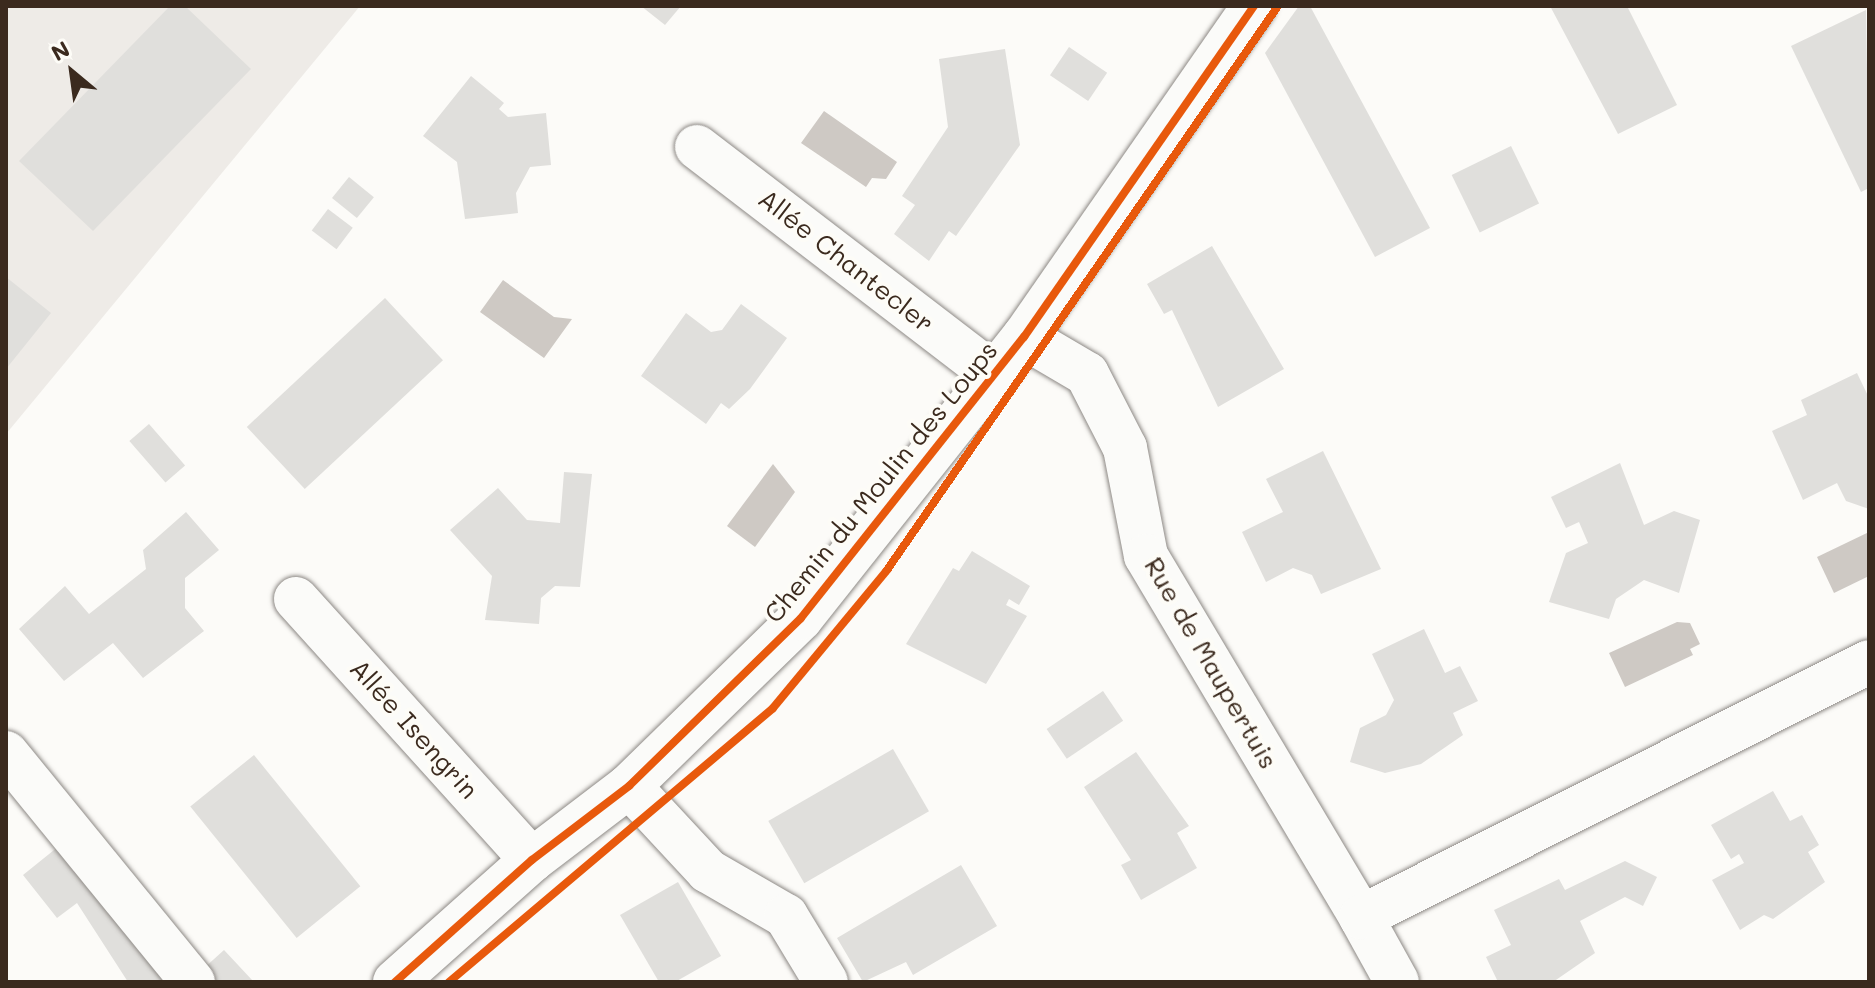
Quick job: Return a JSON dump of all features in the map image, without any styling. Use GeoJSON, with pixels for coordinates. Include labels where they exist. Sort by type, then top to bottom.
{"type":"FeatureCollection","features":[{"type":"Feature","properties":{"kind":"street","name":"Chemin du Moulin des Loups"},"geometry":{"type":"LineString","coordinates":[[395,982],[532,860],[629,786],[801,618],[1024,337],[1254,6]]}},
{"type":"Feature","properties":{"kind":"street","name":"Allée Chantecler"},"geometry":{"type":"LineString","coordinates":[[697,147],[994,375]]}},
{"type":"Feature","properties":{"kind":"street","name":"Rue de Maupertuis"},"geometry":{"type":"LineString","coordinates":[[1024,337],[1087,374],[1125,448],[1146,556],[1397,982]]}},
{"type":"Feature","properties":{"kind":"street","name":"Allée Isengrin"},"geometry":{"type":"LineString","coordinates":[[296,599],[532,860]]}},
{"type":"Feature","properties":{"kind":"street"},"geometry":{"type":"LineString","coordinates":[[1361,917],[1869,662]]}},
{"type":"Feature","properties":{"kind":"street"},"geometry":{"type":"LineString","coordinates":[[6,753],[193,982]]}},
{"type":"Feature","properties":{"kind":"street"},"geometry":{"type":"LineString","coordinates":[[629,786],[708,871],[786,916],[826,982]]}},
{"type":"Feature","properties":{"kind":"shaded area"},"geometry":{"type":"Polygon","coordinates":[[[6,6],[360,6],[6,434],[6,6]]]}},
{"type":"Feature","properties":{"kind":"shaded area"},"geometry":{"type":"Polygon","coordinates":[[[824,111],[897,162],[886,179],[872,178],[866,187],[801,143],[824,111]]]}},
{"type":"Feature","properties":{"kind":"shaded area"},"geometry":{"type":"Polygon","coordinates":[[[503,280],[554,317],[572,319],[544,358],[480,312],[503,280]]]}},
{"type":"Feature","properties":{"kind":"shaded area"},"geometry":{"type":"Polygon","coordinates":[[[773,464],[795,492],[755,547],[727,526],[773,464]]]}},
{"type":"Feature","properties":{"kind":"shaded area"},"geometry":{"type":"Polygon","coordinates":[[[1869,532],[1869,576],[1834,593],[1817,557],[1869,532]]]}},
{"type":"Feature","properties":{"kind":"shaded area"},"geometry":{"type":"Polygon","coordinates":[[[1677,622],[1690,623],[1700,644],[1690,649],[1693,655],[1625,687],[1609,653],[1677,622]]]}},
{"type":"Feature","properties":{"kind":"building"},"geometry":{"type":"Polygon","coordinates":[[[170,6],[185,6],[251,69],[93,231],[19,161],[170,6]]]}},
{"type":"Feature","properties":{"kind":"building"},"geometry":{"type":"Polygon","coordinates":[[[641,6],[681,6],[665,25],[641,6]]]}},
{"type":"Feature","properties":{"kind":"building"},"geometry":{"type":"Polygon","coordinates":[[[1299,6],[1310,6],[1430,228],[1375,257],[1265,53],[1299,6]]]}},
{"type":"Feature","properties":{"kind":"building"},"geometry":{"type":"Polygon","coordinates":[[[1550,6],[1627,6],[1677,105],[1618,134],[1550,6]]]}},
{"type":"Feature","properties":{"kind":"building"},"geometry":{"type":"Polygon","coordinates":[[[1866,10],[1869,188],[1861,192],[1791,46],[1866,10]]]}},
{"type":"Feature","properties":{"kind":"building"},"geometry":{"type":"Polygon","coordinates":[[[1069,47],[1107,73],[1088,101],[1050,75],[1069,47]]]}},
{"type":"Feature","properties":{"kind":"building"},"geometry":{"type":"Polygon","coordinates":[[[1005,49],[1020,145],[956,236],[949,231],[929,261],[894,234],[915,205],[902,196],[948,127],[939,59],[1005,49]]]}},
{"type":"Feature","properties":{"kind":"building"},"geometry":{"type":"Polygon","coordinates":[[[471,76],[504,103],[499,109],[508,117],[546,113],[551,165],[530,167],[516,193],[518,213],[465,219],[457,162],[423,136],[471,76]]]}},
{"type":"Feature","properties":{"kind":"building"},"geometry":{"type":"Polygon","coordinates":[[[1511,146],[1539,204],[1480,232],[1452,175],[1511,146]]]}},
{"type":"Feature","properties":{"kind":"building"},"geometry":{"type":"Polygon","coordinates":[[[349,177],[374,197],[357,218],[332,198],[349,177]]]}},
{"type":"Feature","properties":{"kind":"building"},"geometry":{"type":"Polygon","coordinates":[[[328,209],[353,228],[337,249],[312,231],[328,209]]]}},
{"type":"Feature","properties":{"kind":"building"},"geometry":{"type":"Polygon","coordinates":[[[1212,246],[1284,369],[1218,407],[1172,310],[1164,314],[1147,284],[1212,246]]]}},
{"type":"Feature","properties":{"kind":"building"},"geometry":{"type":"Polygon","coordinates":[[[6,277],[51,313],[6,369],[6,277]]]}},
{"type":"Feature","properties":{"kind":"building"},"geometry":{"type":"Polygon","coordinates":[[[385,298],[443,360],[305,489],[247,427],[385,298]]]}},
{"type":"Feature","properties":{"kind":"building"},"geometry":{"type":"Polygon","coordinates":[[[741,304],[787,338],[750,389],[729,409],[721,403],[706,424],[641,376],[686,313],[711,332],[722,330],[741,304]]]}},
{"type":"Feature","properties":{"kind":"building"},"geometry":{"type":"Polygon","coordinates":[[[1857,373],[1869,398],[1869,509],[1846,501],[1837,483],[1803,500],[1772,431],[1807,415],[1801,400],[1857,373]]]}},
{"type":"Feature","properties":{"kind":"building"},"geometry":{"type":"Polygon","coordinates":[[[149,424],[185,466],[165,483],[129,441],[149,424]]]}},
{"type":"Feature","properties":{"kind":"building"},"geometry":{"type":"Polygon","coordinates":[[[1323,451],[1381,569],[1321,594],[1312,575],[1293,568],[1266,582],[1242,532],[1283,512],[1266,479],[1323,451]]]}},
{"type":"Feature","properties":{"kind":"building"},"geometry":{"type":"Polygon","coordinates":[[[1620,463],[1644,525],[1674,511],[1700,520],[1679,593],[1644,580],[1616,599],[1609,619],[1549,602],[1566,553],[1588,543],[1579,522],[1566,528],[1551,497],[1620,463]]]}},
{"type":"Feature","properties":{"kind":"building"},"geometry":{"type":"Polygon","coordinates":[[[564,472],[592,474],[580,587],[555,586],[541,598],[539,624],[485,620],[492,576],[450,530],[498,488],[527,520],[560,523],[564,472]]]}},
{"type":"Feature","properties":{"kind":"building"},"geometry":{"type":"Polygon","coordinates":[[[186,512],[219,550],[185,578],[185,608],[204,631],[143,678],[113,643],[64,681],[19,629],[65,586],[89,614],[146,569],[143,550],[186,512]]]}},
{"type":"Feature","properties":{"kind":"building"},"geometry":{"type":"Polygon","coordinates":[[[972,551],[1030,586],[1019,605],[1009,599],[1006,605],[1027,616],[986,684],[906,644],[953,568],[959,571],[972,551]]]}},
{"type":"Feature","properties":{"kind":"building"},"geometry":{"type":"Polygon","coordinates":[[[1424,629],[1445,673],[1460,666],[1478,701],[1453,713],[1463,735],[1421,764],[1385,773],[1350,762],[1360,728],[1386,715],[1394,700],[1372,654],[1424,629]]]}},
{"type":"Feature","properties":{"kind":"building"},"geometry":{"type":"Polygon","coordinates":[[[1103,691],[1123,721],[1067,759],[1047,729],[1103,691]]]}},
{"type":"Feature","properties":{"kind":"building"},"geometry":{"type":"Polygon","coordinates":[[[893,749],[929,811],[804,883],[768,821],[893,749]]]}},
{"type":"Feature","properties":{"kind":"building"},"geometry":{"type":"Polygon","coordinates":[[[1136,752],[1189,826],[1177,833],[1197,868],[1141,900],[1121,865],[1131,860],[1084,787],[1136,752]]]}},
{"type":"Feature","properties":{"kind":"building"},"geometry":{"type":"Polygon","coordinates":[[[254,755],[360,886],[297,938],[190,807],[254,755]]]}},
{"type":"Feature","properties":{"kind":"building"},"geometry":{"type":"Polygon","coordinates":[[[1773,791],[1790,821],[1802,815],[1819,845],[1808,852],[1825,882],[1773,919],[1764,915],[1740,930],[1712,880],[1744,863],[1739,854],[1731,859],[1711,825],[1773,791]]]}},
{"type":"Feature","properties":{"kind":"building"},"geometry":{"type":"Polygon","coordinates":[[[64,842],[179,982],[128,982],[77,903],[57,918],[23,875],[64,842]]]}},
{"type":"Feature","properties":{"kind":"building"},"geometry":{"type":"Polygon","coordinates":[[[1625,861],[1657,877],[1643,906],[1625,897],[1580,921],[1595,953],[1553,982],[1498,982],[1486,957],[1511,945],[1494,910],[1559,879],[1565,890],[1625,861]]]}},
{"type":"Feature","properties":{"kind":"building"},"geometry":{"type":"Polygon","coordinates":[[[961,865],[997,926],[913,975],[906,962],[863,982],[837,938],[961,865]]]}},
{"type":"Feature","properties":{"kind":"building"},"geometry":{"type":"Polygon","coordinates":[[[678,882],[721,956],[675,982],[659,982],[620,915],[678,882]]]}},
{"type":"Feature","properties":{"kind":"building"},"geometry":{"type":"Polygon","coordinates":[[[224,950],[253,981],[215,982],[203,969],[224,950]]]}},
{"type":"Feature","properties":{"kind":"cycle path"},"geometry":{"type":"LineString","coordinates":[[395,982],[532,860],[629,786],[801,618],[1024,337],[1254,6]]}},
{"type":"Feature","properties":{"kind":"cycle path"},"geometry":{"type":"LineString","coordinates":[[449,982],[773,708],[887,570],[1278,6]]}}]}
